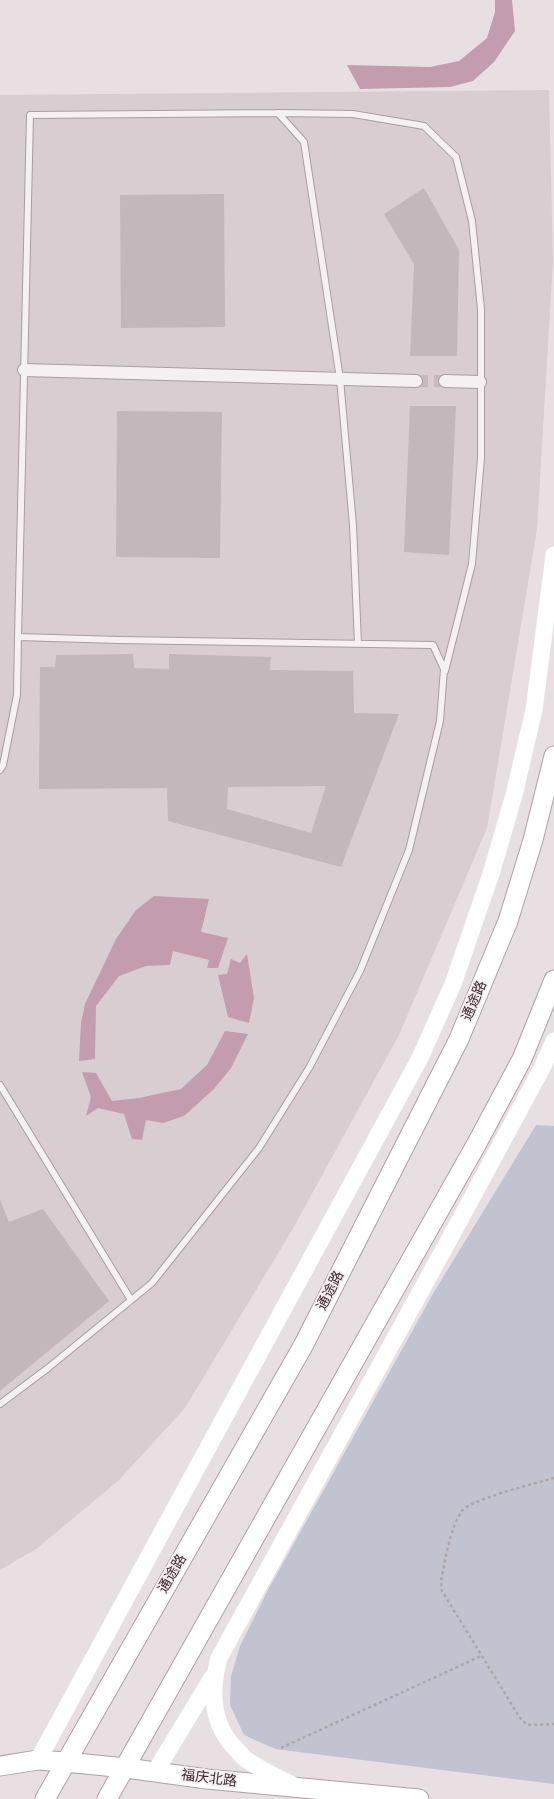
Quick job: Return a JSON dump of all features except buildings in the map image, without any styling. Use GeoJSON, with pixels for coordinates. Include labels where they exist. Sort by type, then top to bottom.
{"type":"FeatureCollection","features":[{"type":"Feature","properties":{"kind":"main road"},"geometry":{"type":"LineString","coordinates":[[38,1760],[420,1058],[453,984],[491,874],[514,795],[532,718],[554,555]]}},
{"type":"Feature","properties":{"kind":"main road","name":"通途路"},"geometry":{"type":"LineString","coordinates":[[45,1799],[303,1346],[459,1039],[508,921],[533,840],[554,756]]}},
{"type":"Feature","properties":{"kind":"main road"},"geometry":{"type":"LineString","coordinates":[[107,1799],[126,1768],[476,1145],[522,1059],[554,980]]}},
{"type":"Feature","properties":{"kind":"main road"},"geometry":{"type":"LineString","coordinates":[[156,1772],[214,1674],[219,1658],[465,1212],[542,1068],[554,1041]]}},
{"type":"Feature","properties":{"kind":"main road"},"geometry":{"type":"LineString","coordinates":[[214,1674],[213,1695],[216,1718],[228,1741],[246,1760],[298,1788]]}},
{"type":"Feature","properties":{"kind":"main road","name":"福庆北路"},"geometry":{"type":"LineString","coordinates":[[0,1766],[38,1760],[65,1762],[126,1768],[207,1779],[419,1799]]}},
{"type":"Feature","properties":{"kind":"street"},"geometry":{"type":"LineString","coordinates":[[24,370],[416,381]]}},
{"type":"Feature","properties":{"kind":"street"},"geometry":{"type":"LineString","coordinates":[[445,381],[480,382]]}},
{"type":"Feature","properties":{"kind":"lane"},"geometry":{"type":"LineString","coordinates":[[278,113],[304,142],[340,379],[353,525],[358,644]]}},
{"type":"Feature","properties":{"kind":"lane"},"geometry":{"type":"LineString","coordinates":[[0,770],[3,764],[17,695],[30,115],[278,113],[352,114],[424,126],[456,157],[472,221],[481,309],[481,458],[472,564],[444,676]]}},
{"type":"Feature","properties":{"kind":"lane"},"geometry":{"type":"LineString","coordinates":[[0,1404],[48,1368],[152,1283],[259,1148],[309,1068],[360,971],[409,850],[440,721],[444,676],[444,669],[433,645],[18,637]]}},
{"type":"Feature","properties":{"kind":"lane"},"geometry":{"type":"LineString","coordinates":[[0,1085],[131,1300]]}},
{"type":"Feature","properties":{"kind":"path"},"geometry":{"type":"LineString","coordinates":[[554,1478],[475,1502],[463,1510],[457,1521],[441,1581],[442,1591],[520,1718],[527,1725],[554,1724]]}},
{"type":"Feature","properties":{"kind":"path"},"geometry":{"type":"LineString","coordinates":[[281,1748],[481,1656]]}},
{"type":"Feature","properties":{"kind":"shaded area"},"geometry":{"type":"Polygon","coordinates":[[[495,0],[512,0],[515,31],[494,62],[473,81],[450,87],[360,89],[347,65],[430,67],[459,61],[487,38],[495,12],[495,0]]]}},
{"type":"Feature","properties":{"kind":"shaded area"},"geometry":{"type":"Polygon","coordinates":[[[549,90],[553,261],[537,529],[487,828],[399,1035],[291,1232],[185,1408],[118,1481],[36,1549],[0,1570],[0,95],[549,90]]]}},
{"type":"Feature","properties":{"kind":"shaded area"},"geometry":{"type":"Polygon","coordinates":[[[154,896],[209,899],[201,932],[228,938],[218,968],[207,968],[209,960],[173,951],[170,965],[146,966],[119,976],[96,1006],[95,1059],[79,1061],[81,1023],[85,1004],[116,939],[136,910],[154,896]]]}},
{"type":"Feature","properties":{"kind":"shaded area"},"geometry":{"type":"Polygon","coordinates":[[[247,954],[254,998],[249,1023],[228,1017],[218,975],[227,974],[231,959],[240,963],[247,954]]]}},
{"type":"Feature","properties":{"kind":"shaded area"},"geometry":{"type":"Polygon","coordinates":[[[225,1031],[248,1034],[231,1068],[214,1089],[184,1116],[163,1123],[146,1120],[142,1140],[132,1139],[124,1114],[98,1108],[86,1116],[91,1097],[82,1072],[96,1073],[112,1101],[139,1098],[181,1089],[207,1065],[225,1031]]]}},
{"type":"Feature","properties":{"kind":"shaded area"},"geometry":{"type":"Polygon","coordinates":[[[536,1125],[554,1126],[554,1784],[275,1749],[244,1735],[230,1705],[231,1676],[240,1646],[268,1590],[434,1292],[536,1125]]]}},
{"type":"Feature","properties":{"kind":"tunnel"},"geometry":{"type":"LineString","coordinates":[[416,381],[445,381]]}}]}
